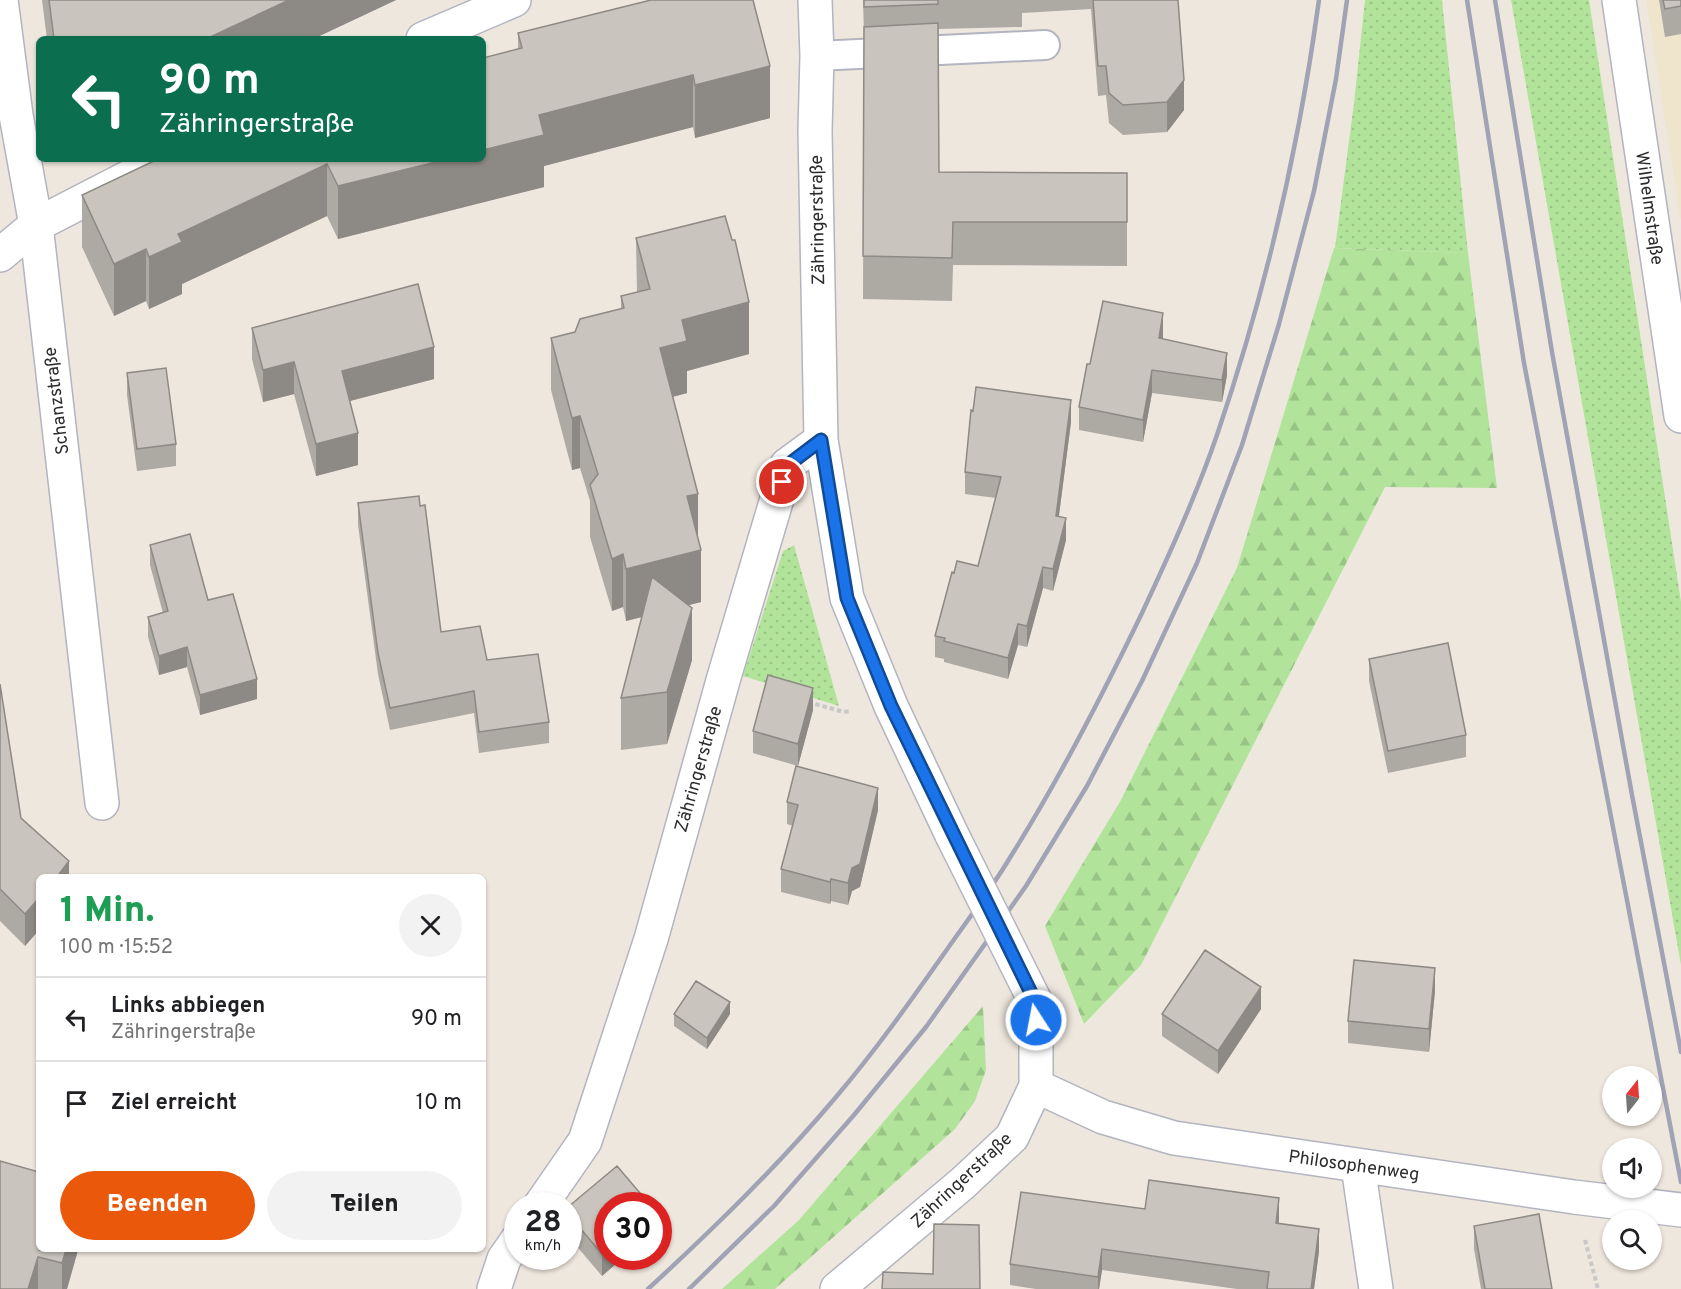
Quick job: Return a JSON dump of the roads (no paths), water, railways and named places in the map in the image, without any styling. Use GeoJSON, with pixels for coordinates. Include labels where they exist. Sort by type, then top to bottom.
{"type":"FeatureCollection","features":[{"type":"Feature","properties":{"kind":"street","name":"Schanzstraße"},"geometry":{"type":"LineString","coordinates":[[1,0],[16,115],[36,225],[102,803]]}},
{"type":"Feature","properties":{"kind":"street"},"geometry":{"type":"LineString","coordinates":[[430,36],[514,0]]}},
{"type":"Feature","properties":{"kind":"street","name":"Zähringerstraße"},"geometry":{"type":"LineString","coordinates":[[816,0],[815,132],[821,440],[847,598],[891,706],[1036,1003],[1036,1086],[1012,1137],[963,1184],[837,1289]]}},
{"type":"Feature","properties":{"kind":"street","name":"Wilhelmstraße"},"geometry":{"type":"LineString","coordinates":[[1619,0],[1681,416]]}},
{"type":"Feature","properties":{"kind":"street"},"geometry":{"type":"LineString","coordinates":[[0,255],[36,225],[158,162]]}},
{"type":"Feature","properties":{"kind":"street","name":"Zähringerstraße"},"geometry":{"type":"LineString","coordinates":[[550,1192],[585,1141],[651,939],[721,689],[788,465],[821,440]]}},
{"type":"Feature","properties":{"kind":"street","name":"Philosophenweg"},"geometry":{"type":"LineString","coordinates":[[1036,1086],[1103,1118],[1174,1138],[1574,1197],[1681,1210]]}},
{"type":"Feature","properties":{"kind":"street"},"geometry":{"type":"LineString","coordinates":[[1358,1166],[1376,1289]]}},
{"type":"Feature","properties":{"kind":"street"},"geometry":{"type":"LineString","coordinates":[[494,1289],[504,1259]]}},
{"type":"Feature","properties":{"kind":"lane"},"geometry":{"type":"LineString","coordinates":[[817,56],[1045,45]]}},
{"type":"Feature","properties":{"kind":"railway"},"geometry":{"type":"LineString","coordinates":[[648,1289],[721,1220],[791,1148],[880,1043],[1004,868],[1047,797],[1096,706],[1182,525],[1209,458],[1234,382],[1265,274],[1291,165],[1319,0]]}},
{"type":"Feature","properties":{"kind":"railway"},"geometry":{"type":"LineString","coordinates":[[689,1289],[774,1206],[854,1115],[926,1027],[1026,886],[1087,786],[1142,681],[1197,563],[1242,445],[1279,324],[1314,191],[1336,79],[1347,0]]}},
{"type":"Feature","properties":{"kind":"railway"},"geometry":{"type":"LineString","coordinates":[[1467,0],[1524,363],[1681,1182]]}},
{"type":"Feature","properties":{"kind":"railway"},"geometry":{"type":"LineString","coordinates":[[1495,0],[1552,352],[1681,1052]]}}]}
